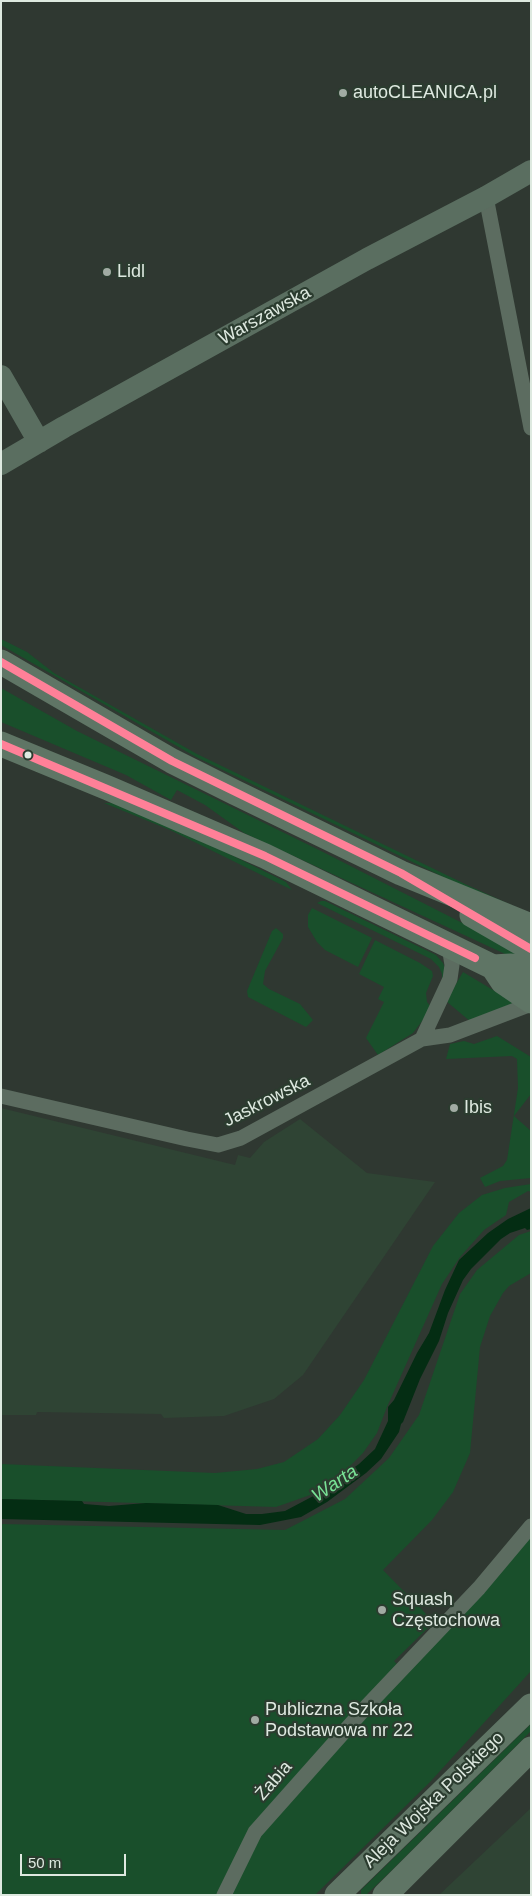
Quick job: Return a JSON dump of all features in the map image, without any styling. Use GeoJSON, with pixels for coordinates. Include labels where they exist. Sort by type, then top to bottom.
{"type":"FeatureCollection","features":[{"type":"Feature","properties":{"kind":"main road"},"geometry":{"type":"LineString","coordinates":[[1,662],[172,761],[401,873],[531,926]]}},
{"type":"Feature","properties":{"kind":"main road"},"geometry":{"type":"LineString","coordinates":[[1,744],[266,856],[492,967],[503,982],[531,1002]]}},
{"type":"Feature","properties":{"kind":"main road"},"geometry":{"type":"LineString","coordinates":[[401,873],[531,949]]}},
{"type":"Feature","properties":{"kind":"main road"},"geometry":{"type":"LineString","coordinates":[[492,967],[511,966],[531,975]]}},
{"type":"Feature","properties":{"kind":"main road","name":"Aleja Wojska Polskiego"},"geometry":{"type":"LineString","coordinates":[[337,1895],[531,1706]]}},
{"type":"Feature","properties":{"kind":"main road","name":"Aleja Wojska Polskiego"},"geometry":{"type":"LineString","coordinates":[[385,1895],[531,1749]]}},
{"type":"Feature","properties":{"kind":"street","name":"Warszawska"},"geometry":{"type":"LineString","coordinates":[[1,464],[367,259],[486,197],[531,170]]}},
{"type":"Feature","properties":{"kind":"street"},"geometry":{"type":"LineString","coordinates":[[486,197],[531,428]]}},
{"type":"Feature","properties":{"kind":"street"},"geometry":{"type":"LineString","coordinates":[[1,376],[39,442]]}},
{"type":"Feature","properties":{"kind":"street"},"geometry":{"type":"LineString","coordinates":[[422,1039],[450,979],[452,965],[449,946]]}},
{"type":"Feature","properties":{"kind":"street","name":"Jaskrowska"},"geometry":{"type":"LineString","coordinates":[[1,1096],[218,1145],[241,1138],[422,1039],[450,1035],[531,1002]]}},
{"type":"Feature","properties":{"kind":"street","name":"Żabia"},"geometry":{"type":"LineString","coordinates":[[224,1895],[255,1832],[367,1706],[479,1588],[531,1526]]}},
{"type":"Feature","properties":{"kind":"shaded area"},"geometry":{"type":"Polygon","coordinates":[[[1,639],[27,652],[54,673],[197,754],[531,914],[464,887],[196,757],[1,645],[1,639]]]}},
{"type":"Feature","properties":{"kind":"shaded area"},"geometry":{"type":"Polygon","coordinates":[[[1,688],[77,731],[323,852],[531,958],[531,966],[244,833],[205,805],[177,790],[171,800],[126,775],[1,722],[1,688]]]}},
{"type":"Feature","properties":{"kind":"shaded area"},"geometry":{"type":"Polygon","coordinates":[[[104,803],[116,803],[197,838],[286,882],[292,890],[170,830],[104,803]]]}},
{"type":"Feature","properties":{"kind":"shaded area"},"geometry":{"type":"Polygon","coordinates":[[[325,901],[436,955],[443,963],[446,971],[445,979],[442,979],[439,967],[431,959],[317,903],[325,901]]]}},
{"type":"Feature","properties":{"kind":"shaded area"},"geometry":{"type":"Polygon","coordinates":[[[312,908],[372,938],[358,967],[325,950],[317,942],[308,927],[308,915],[312,908]]]}},
{"type":"Feature","properties":{"kind":"shaded area"},"geometry":{"type":"Polygon","coordinates":[[[276,928],[283,934],[283,938],[265,971],[263,984],[269,989],[300,1004],[313,1020],[306,1027],[248,997],[247,991],[272,931],[276,928]]]}},
{"type":"Feature","properties":{"kind":"shaded area"},"geometry":{"type":"Polygon","coordinates":[[[375,940],[420,963],[432,971],[433,976],[426,993],[427,1002],[432,1008],[413,1033],[378,1055],[366,1038],[384,1002],[378,999],[384,987],[359,974],[375,940]]]}},
{"type":"Feature","properties":{"kind":"shaded area"},"geometry":{"type":"Polygon","coordinates":[[[463,972],[513,1002],[512,1005],[471,1022],[446,1001],[463,972]]]}},
{"type":"Feature","properties":{"kind":"shaded area"},"geometry":{"type":"Polygon","coordinates":[[[497,1036],[531,1057],[531,1094],[514,1116],[531,1131],[531,1178],[500,1181],[485,1187],[480,1178],[503,1166],[507,1160],[518,1088],[517,1059],[512,1056],[446,1059],[450,1044],[464,1041],[474,1044],[497,1036]]]}},
{"type":"Feature","properties":{"kind":"shaded area"},"geometry":{"type":"Polygon","coordinates":[[[1,1108],[235,1165],[238,1155],[250,1158],[264,1142],[300,1119],[367,1173],[435,1182],[303,1375],[274,1399],[224,1416],[164,1418],[161,1414],[37,1412],[36,1415],[1,1415],[1,1108]]]}},
{"type":"Feature","properties":{"kind":"shaded area"},"geometry":{"type":"Polygon","coordinates":[[[531,1184],[531,1192],[528,1191],[509,1202],[506,1215],[484,1230],[460,1257],[442,1284],[377,1433],[363,1453],[342,1474],[313,1494],[276,1507],[1,1499],[1,1464],[215,1473],[257,1469],[284,1462],[318,1439],[340,1415],[364,1380],[433,1246],[459,1213],[482,1195],[505,1188],[531,1184]]]}},
{"type":"Feature","properties":{"kind":"shaded area"},"geometry":{"type":"Polygon","coordinates":[[[531,1231],[531,1273],[509,1286],[503,1293],[490,1316],[480,1347],[470,1453],[453,1492],[432,1520],[383,1570],[434,1622],[394,1661],[406,1674],[531,1535],[531,1671],[430,1782],[315,1895],[1,1895],[1,1524],[285,1530],[345,1499],[389,1458],[419,1415],[460,1294],[477,1270],[519,1235],[531,1231]]]}},
{"type":"Feature","properties":{"kind":"shaded area"},"geometry":{"type":"Polygon","coordinates":[[[531,1724],[531,1731],[391,1871],[366,1895],[361,1895],[361,1890],[531,1724]]]}},
{"type":"Feature","properties":{"kind":"shaded area"},"geometry":{"type":"Polygon","coordinates":[[[531,1808],[531,1895],[439,1895],[531,1808]]]}},
{"type":"Feature","properties":{"kind":"water","name":"Warta"},"geometry":{"type":"Polygon","coordinates":[[[531,1208],[531,1229],[527,1230],[525,1228],[510,1233],[501,1239],[471,1269],[463,1280],[448,1313],[439,1341],[420,1379],[399,1432],[381,1459],[366,1473],[327,1502],[301,1517],[260,1525],[1,1519],[1,1499],[82,1501],[84,1504],[109,1506],[146,1503],[218,1505],[246,1514],[262,1514],[285,1511],[319,1493],[359,1464],[375,1449],[388,1421],[388,1407],[394,1400],[429,1333],[445,1290],[459,1260],[488,1233],[508,1219],[531,1208]]]}},
{"type":"Feature","properties":{"kind":"transit line"},"geometry":{"type":"LineString","coordinates":[[1,662],[172,761],[401,873],[531,949]]}},
{"type":"Feature","properties":{"kind":"transit line"},"geometry":{"type":"LineString","coordinates":[[1,744],[265,856],[475,958]]}},
{"type":"Feature","properties":{"kind":"place","name":"autoCLEANICA.pl"},"geometry":{"type":"Point","coordinates":[343,93]}},
{"type":"Feature","properties":{"kind":"place","name":"Lidl"},"geometry":{"type":"Point","coordinates":[107,272]}},
{"type":"Feature","properties":{"kind":"place","name":"Ibis"},"geometry":{"type":"Point","coordinates":[454,1108]}},
{"type":"Feature","properties":{"kind":"place","name":"Squash Częstochowa"},"geometry":{"type":"Point","coordinates":[382,1610]}},
{"type":"Feature","properties":{"kind":"place","name":"Publiczna Szkoła Podstawowa nr 22"},"geometry":{"type":"Point","coordinates":[255,1720]}}]}
